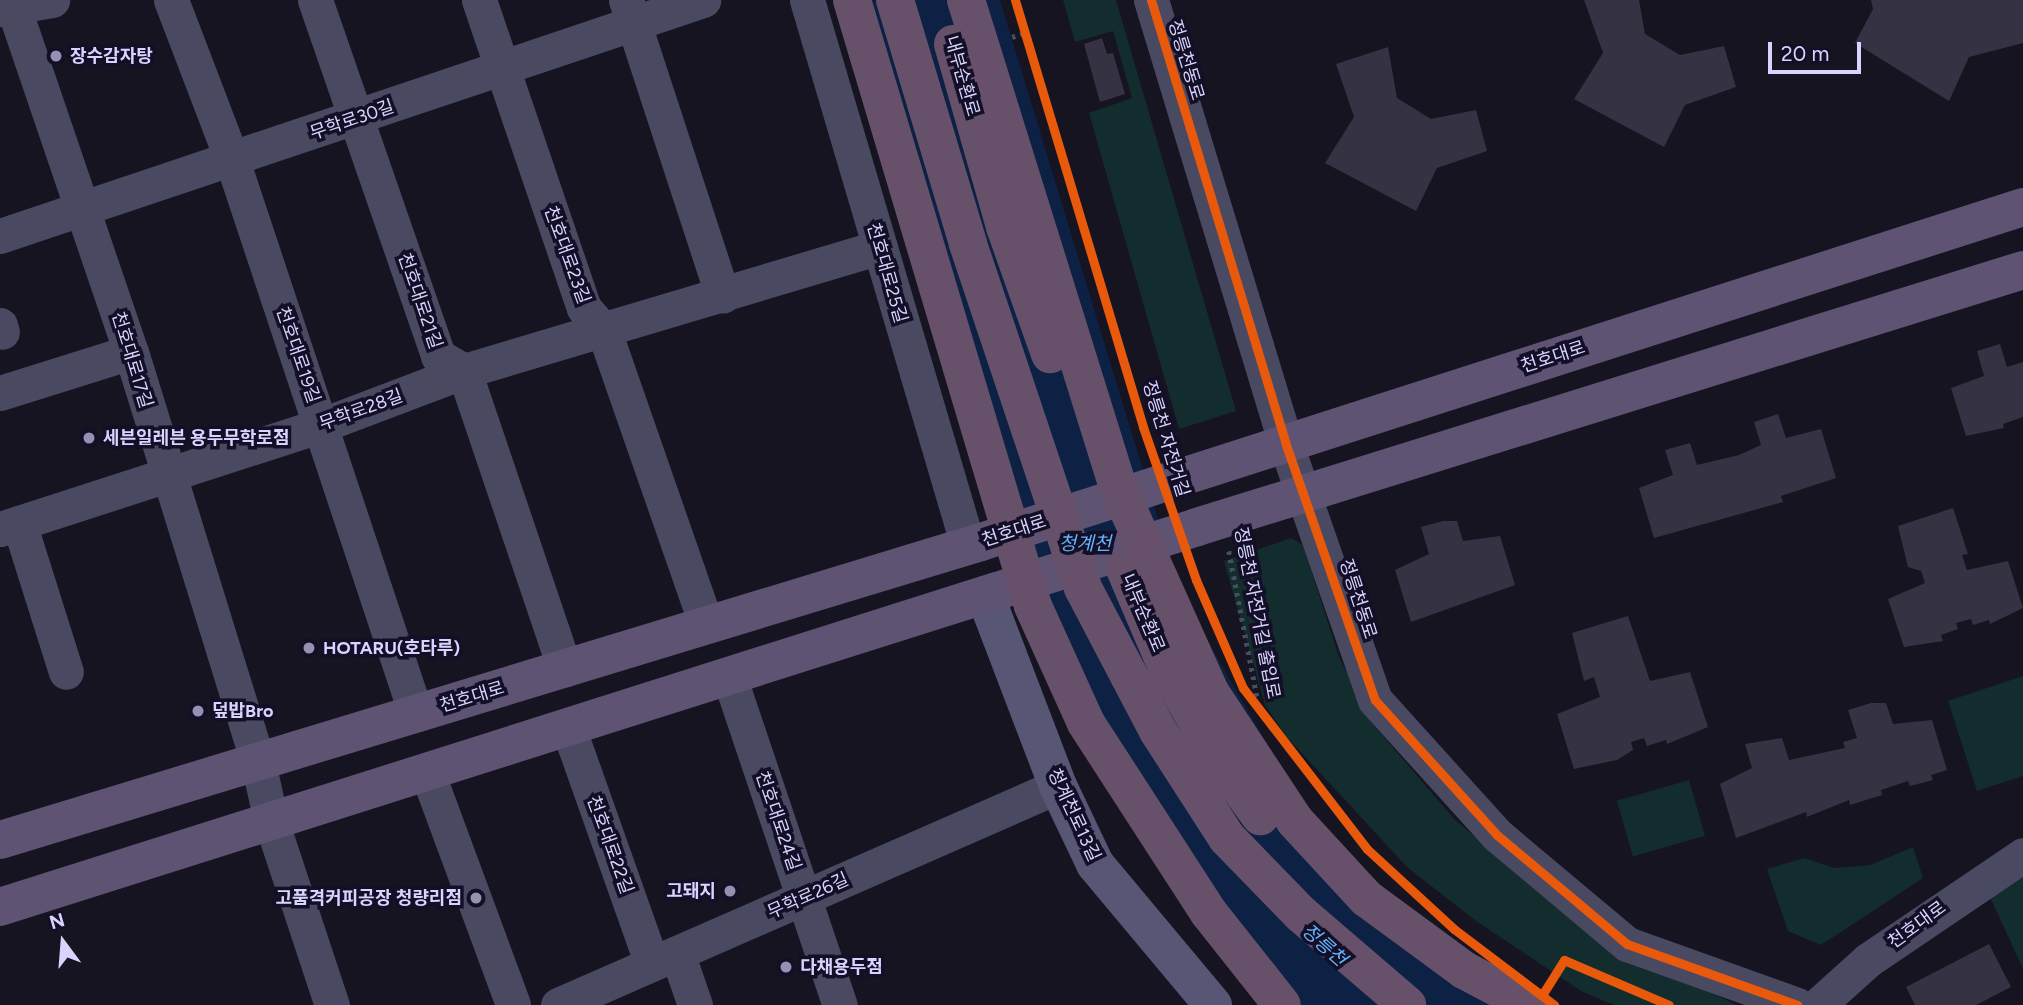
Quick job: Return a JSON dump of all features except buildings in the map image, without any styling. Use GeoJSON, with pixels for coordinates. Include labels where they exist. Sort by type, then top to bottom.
{"type":"FeatureCollection","features":[{"type":"Feature","properties":{"kind":"highway"},"geometry":{"type":"LineString","coordinates":[[852,0],[1033,606],[1086,723],[1209,913],[1282,1005]]}},
{"type":"Feature","properties":{"kind":"highway"},"geometry":{"type":"LineString","coordinates":[[895,0],[968,244],[1083,588],[1158,731],[1227,838],[1301,914],[1408,1005]]}},
{"type":"Feature","properties":{"kind":"highway","name":"내부순환로"},"geometry":{"type":"LineString","coordinates":[[940,0],[1005,227],[1103,511],[1169,672],[1215,754],[1254,808],[1314,875],[1397,951],[1473,1005]]}},
{"type":"Feature","properties":{"kind":"highway"},"geometry":{"type":"LineString","coordinates":[[965,0],[1118,487],[1210,692],[1295,821],[1366,898],[1464,970],[1530,1005]]}},
{"type":"Feature","properties":{"kind":"main road","name":"천호대로"},"geometry":{"type":"LineString","coordinates":[[0,840],[975,544],[1285,442],[2023,207]]}},
{"type":"Feature","properties":{"kind":"main road"},"geometry":{"type":"LineString","coordinates":[[0,907],[1210,523],[2023,270]]}},
{"type":"Feature","properties":{"kind":"street"},"geometry":{"type":"LineString","coordinates":[[8,5],[52,0]]}},
{"type":"Feature","properties":{"kind":"street","name":"천호대로19길"},"geometry":{"type":"LineString","coordinates":[[171,0],[232,160],[416,714]]}},
{"type":"Feature","properties":{"kind":"street","name":"천호대로21길"},"geometry":{"type":"LineString","coordinates":[[315,0],[438,356],[464,371]]}},
{"type":"Feature","properties":{"kind":"street","name":"천호대로23길"},"geometry":{"type":"LineString","coordinates":[[478,0],[584,308],[604,331],[706,624]]}},
{"type":"Feature","properties":{"kind":"street","name":"무학로30길"},"geometry":{"type":"LineString","coordinates":[[0,236],[358,120],[502,65],[630,10],[703,0]]}},
{"type":"Feature","properties":{"kind":"street","name":"천호대로25길"},"geometry":{"type":"LineString","coordinates":[[807,0],[880,247],[975,544]]}},
{"type":"Feature","properties":{"kind":"street","name":"정릉천동로"},"geometry":{"type":"LineString","coordinates":[[1151,0],[1285,442],[1307,494],[1375,700],[1497,835],[1627,944],[1797,1005]]}},
{"type":"Feature","properties":{"kind":"street","name":"천호대로17길"},"geometry":{"type":"LineString","coordinates":[[8,5],[83,209],[131,352],[167,476],[258,762],[271,821]]}},
{"type":"Feature","properties":{"kind":"street"},"geometry":{"type":"LineString","coordinates":[[630,10],[723,296]]}},
{"type":"Feature","properties":{"kind":"street","name":"무학로28길"},"geometry":{"type":"LineString","coordinates":[[10,526],[322,425],[464,371],[723,296],[880,247]]}},
{"type":"Feature","properties":{"kind":"street"},"geometry":{"type":"LineString","coordinates":[[0,393],[131,352]]}},
{"type":"Feature","properties":{"kind":"street"},"geometry":{"type":"LineString","coordinates":[[464,371],[565,669]]}},
{"type":"Feature","properties":{"kind":"street"},"geometry":{"type":"LineString","coordinates":[[10,526],[66,672]]}},
{"type":"Feature","properties":{"kind":"street","name":"청계천로13길"},"geometry":{"type":"LineString","coordinates":[[991,593],[1058,786],[1095,864],[1213,1005]]}},
{"type":"Feature","properties":{"kind":"street","name":"천호대로24길"},"geometry":{"type":"LineString","coordinates":[[729,676],[840,1005]]}},
{"type":"Feature","properties":{"kind":"street","name":"천호대로22길"},"geometry":{"type":"LineString","coordinates":[[568,727],[664,958],[695,1005]]}},
{"type":"Feature","properties":{"kind":"street"},"geometry":{"type":"LineString","coordinates":[[427,772],[513,1005]]}},
{"type":"Feature","properties":{"kind":"street","name":"무학로26길"},"geometry":{"type":"LineString","coordinates":[[558,1005],[1058,786]]}},
{"type":"Feature","properties":{"kind":"street"},"geometry":{"type":"LineString","coordinates":[[271,821],[332,1005]]}},
{"type":"Feature","properties":{"kind":"street","name":"천호대로"},"geometry":{"type":"LineString","coordinates":[[1818,1005],[1868,960],[2023,855]]}},
{"type":"Feature","properties":{"kind":"path"},"geometry":{"type":"LineString","coordinates":[[1021,22],[1028,44]]}},
{"type":"Feature","properties":{"kind":"path"},"geometry":{"type":"LineString","coordinates":[[1244,688],[1260,713]]}},
{"type":"Feature","properties":{"kind":"green space"},"geometry":{"type":"Polygon","coordinates":[[[1063,0],[1116,0],[1236,411],[1179,429],[1089,113],[1132,98],[1113,31],[1075,42],[1063,0]]]}},
{"type":"Feature","properties":{"kind":"green space"},"geometry":{"type":"Polygon","coordinates":[[[1291,538],[1303,545],[1339,657],[1372,723],[1455,820],[1596,937],[1737,1005],[1614,1005],[1581,991],[1476,921],[1407,867],[1286,736],[1265,705],[1224,561],[1291,538]]]}},
{"type":"Feature","properties":{"kind":"green space"},"geometry":{"type":"Polygon","coordinates":[[[2023,676],[2023,776],[1977,791],[1948,701],[2023,676]]]}},
{"type":"Feature","properties":{"kind":"green space"},"geometry":{"type":"Polygon","coordinates":[[[1689,780],[1705,836],[1633,856],[1617,801],[1689,780]]]}},
{"type":"Feature","properties":{"kind":"green space"},"geometry":{"type":"Polygon","coordinates":[[[1913,847],[1923,878],[1821,945],[1788,931],[1767,869],[1804,858],[1835,868],[1870,865],[1913,847]]]}},
{"type":"Feature","properties":{"kind":"green space"},"geometry":{"type":"Polygon","coordinates":[[[2023,866],[2023,969],[1985,886],[2023,866]]]}},
{"type":"Feature","properties":{"kind":"water","name":"청계천"},"geometry":{"type":"Polygon","coordinates":[[[842,0],[1000,0],[1181,595],[1360,905],[1489,1005],[1291,1005],[1024,606],[842,0]]]}},
{"type":"Feature","properties":{"kind":"cycle path","name":"정릉천 자전거길"},"geometry":{"type":"LineString","coordinates":[[1015,0],[1143,427],[1196,580],[1243,688],[1367,849],[1454,929],[1554,1005]]}},
{"type":"Feature","properties":{"kind":"cycle path"},"geometry":{"type":"LineString","coordinates":[[1151,0],[1285,442],[1375,700],[1497,835],[1627,944],[1797,1005]]}},
{"type":"Feature","properties":{"kind":"cycle path"},"geometry":{"type":"LineString","coordinates":[[1544,992],[1564,960],[1669,1005]]}},
{"type":"Feature","properties":{"kind":"place","name":"장수감자탕"},"geometry":{"type":"Point","coordinates":[56,56]}},
{"type":"Feature","properties":{"kind":"place","name":"세븐일레븐 용두무학로점"},"geometry":{"type":"Point","coordinates":[89,438]}},
{"type":"Feature","properties":{"kind":"place","name":"HOTARU(호타루)"},"geometry":{"type":"Point","coordinates":[309,648]}},
{"type":"Feature","properties":{"kind":"place","name":"덮밥Bro"},"geometry":{"type":"Point","coordinates":[198,711]}},
{"type":"Feature","properties":{"kind":"place","name":"고돼지"},"geometry":{"type":"Point","coordinates":[730,891]}},
{"type":"Feature","properties":{"kind":"place","name":"고품격커피공장 청량리점"},"geometry":{"type":"Point","coordinates":[476,898]}},
{"type":"Feature","properties":{"kind":"place","name":"다채용두점"},"geometry":{"type":"Point","coordinates":[786,967]}},
{"type":"Feature","properties":{"kind":"water label","name":"정릉천"},"geometry":{"type":"Point","coordinates":[1324,945]}}]}
